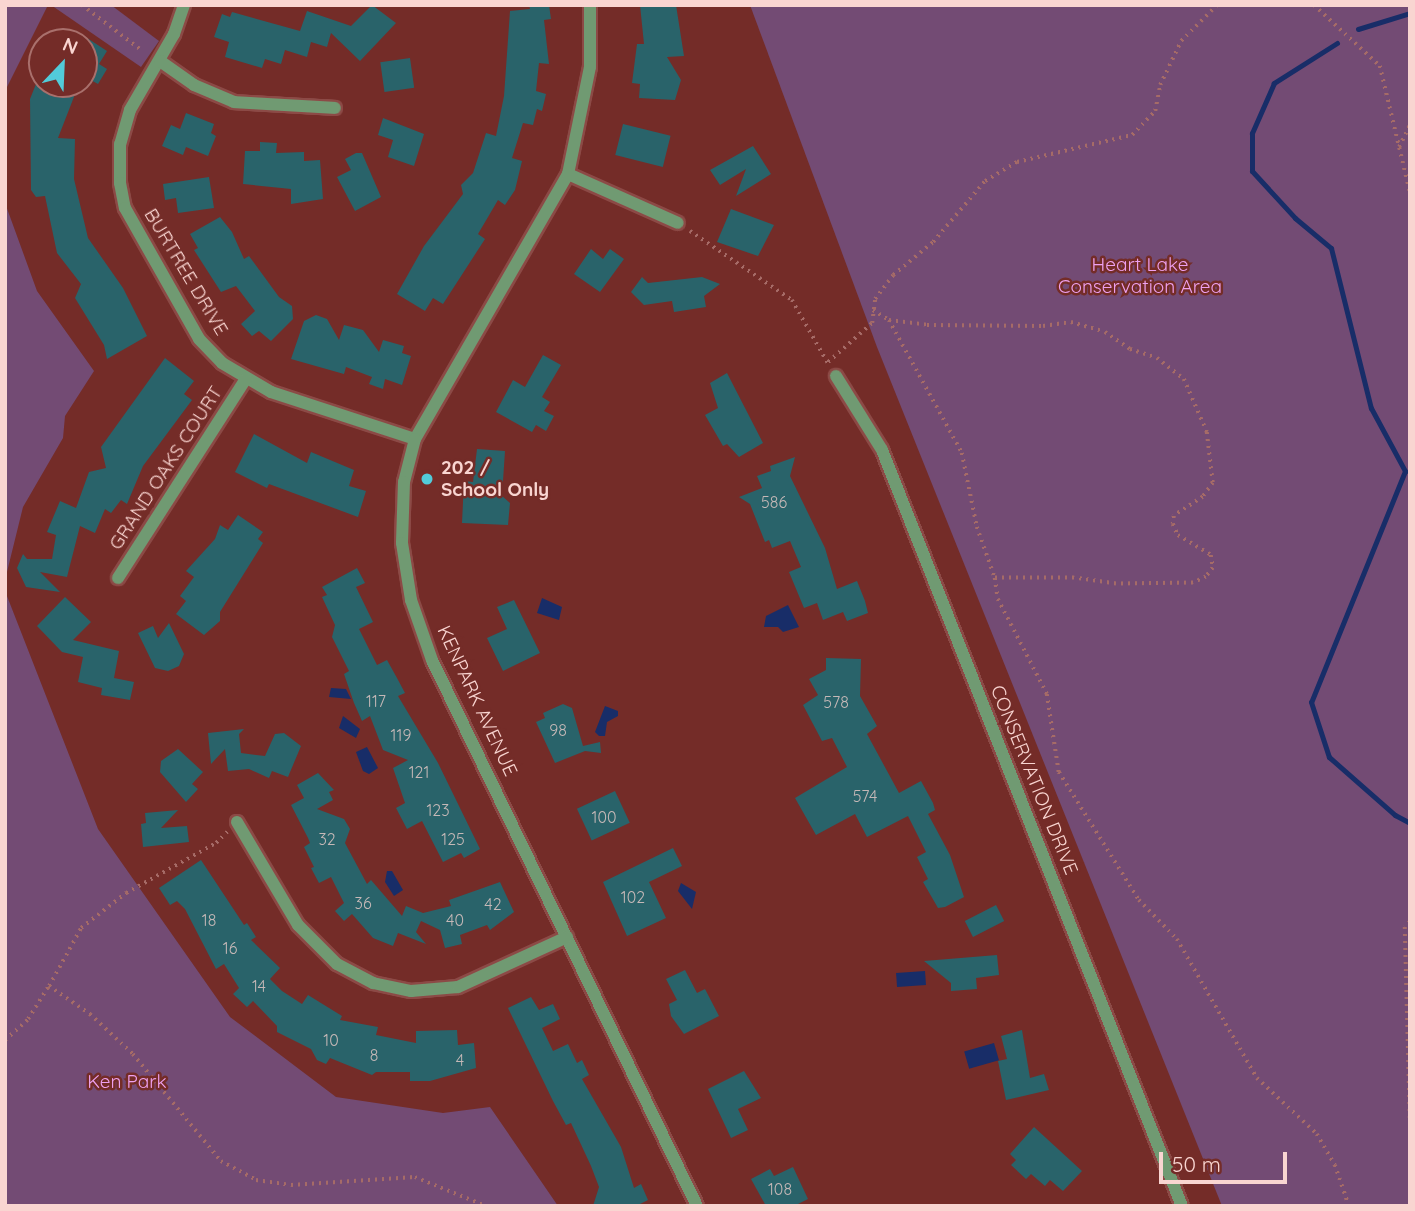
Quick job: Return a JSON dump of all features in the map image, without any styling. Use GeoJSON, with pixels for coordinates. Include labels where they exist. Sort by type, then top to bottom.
{"type":"FeatureCollection","features":[{"type":"Feature","properties":{"kind":"street","name":"BURTREE DRIVE"},"geometry":{"type":"LineString","coordinates":[[184,5],[160,61],[130,110],[120,144],[120,183],[125,208],[199,339],[246,379],[348,421],[415,439]]}},
{"type":"Feature","properties":{"kind":"street","name":"KENPARK AVENUE"},"geometry":{"type":"LineString","coordinates":[[590,5],[590,67],[568,174],[415,439],[402,512],[411,600],[432,660],[697,1206]]}},
{"type":"Feature","properties":{"kind":"street"},"geometry":{"type":"LineString","coordinates":[[160,61],[194,85],[234,102],[335,108]]}},
{"type":"Feature","properties":{"kind":"street"},"geometry":{"type":"LineString","coordinates":[[568,174],[678,223]]}},
{"type":"Feature","properties":{"kind":"street","name":"CONSERVATION DRIVE"},"geometry":{"type":"LineString","coordinates":[[836,376],[882,450],[1182,1206]]}},
{"type":"Feature","properties":{"kind":"street","name":"GRAND OAKS COURT"},"geometry":{"type":"LineString","coordinates":[[118,578],[246,379]]}},
{"type":"Feature","properties":{"kind":"street"},"geometry":{"type":"LineString","coordinates":[[237,822],[298,925],[337,964],[373,983],[411,991],[458,987],[567,937]]}},
{"type":"Feature","properties":{"kind":"path"},"geometry":{"type":"LineString","coordinates":[[82,5],[140,49]]}},
{"type":"Feature","properties":{"kind":"path"},"geometry":{"type":"LineString","coordinates":[[828,362],[872,323],[875,299],[893,275],[933,242],[985,181],[1017,162],[1132,135],[1155,111],[1160,85],[1181,41],[1217,5]]}},
{"type":"Feature","properties":{"kind":"path"},"geometry":{"type":"LineString","coordinates":[[1314,5],[1380,66],[1410,192]]}},
{"type":"Feature","properties":{"kind":"path"},"geometry":{"type":"LineString","coordinates":[[1398,149],[1410,124]]}},
{"type":"Feature","properties":{"kind":"path"},"geometry":{"type":"LineString","coordinates":[[678,223],[792,300],[836,376]]}},
{"type":"Feature","properties":{"kind":"path"},"geometry":{"type":"LineString","coordinates":[[873,310],[889,320],[987,326],[1071,322],[1105,332],[1130,349],[1157,358],[1184,379],[1207,432],[1213,483],[1203,498],[1174,516],[1173,524],[1178,535],[1211,555],[1213,568],[1206,577],[1193,583],[1116,584],[1074,578],[995,578]]}},
{"type":"Feature","properties":{"kind":"path"},"geometry":{"type":"LineString","coordinates":[[889,320],[962,453],[978,527],[1008,624],[1047,694],[1059,772],[1139,900],[1183,948],[1257,1078],[1317,1133],[1335,1165],[1349,1206]]}},
{"type":"Feature","properties":{"kind":"path"},"geometry":{"type":"LineString","coordinates":[[5,1040],[27,1018],[49,986],[81,928],[126,893],[216,843],[237,822]]}},
{"type":"Feature","properties":{"kind":"path"},"geometry":{"type":"LineString","coordinates":[[1410,922],[1405,927],[1410,1119]]}},
{"type":"Feature","properties":{"kind":"path"},"geometry":{"type":"LineString","coordinates":[[49,986],[90,1014],[133,1054],[221,1161],[256,1180],[291,1185],[415,1177],[486,1206]]}},
{"type":"Feature","properties":{"kind":"green space"},"geometry":{"type":"Polygon","coordinates":[[[5,5],[48,5],[36,28],[28,28],[28,45],[5,91],[5,5]]]}},
{"type":"Feature","properties":{"kind":"green space"},"geometry":{"type":"Polygon","coordinates":[[[51,5],[111,5],[159,41],[141,67],[98,37],[98,28],[84,28],[51,5]]]}},
{"type":"Feature","properties":{"kind":"green space","name":"Heart Lake Conservation Area"},"geometry":{"type":"Polygon","coordinates":[[[750,5],[1410,5],[1410,1206],[1222,1206],[877,347],[750,5]]]}},
{"type":"Feature","properties":{"kind":"green space"},"geometry":{"type":"Polygon","coordinates":[[[5,203],[37,291],[94,371],[65,416],[63,438],[23,507],[5,580],[5,203]]]}},
{"type":"Feature","properties":{"kind":"green space","name":"Ken Park"},"geometry":{"type":"Polygon","coordinates":[[[5,591],[98,829],[230,1017],[336,1097],[443,1113],[490,1107],[558,1206],[5,1206],[5,591]]]}},
{"type":"Feature","properties":{"kind":"water"},"geometry":{"type":"Polygon","coordinates":[[[542,598],[562,607],[559,620],[537,613],[542,598]]]}},
{"type":"Feature","properties":{"kind":"water"},"geometry":{"type":"Polygon","coordinates":[[[788,605],[799,627],[783,632],[778,627],[764,627],[766,616],[788,605]]]}},
{"type":"Feature","properties":{"kind":"water"},"geometry":{"type":"Polygon","coordinates":[[[331,688],[346,689],[351,699],[329,697],[331,688]]]}},
{"type":"Feature","properties":{"kind":"water"},"geometry":{"type":"Polygon","coordinates":[[[605,706],[618,711],[618,716],[607,722],[605,736],[599,736],[595,732],[605,706]]]}},
{"type":"Feature","properties":{"kind":"water"},"geometry":{"type":"Polygon","coordinates":[[[343,716],[360,729],[356,738],[339,728],[343,716]]]}},
{"type":"Feature","properties":{"kind":"water"},"geometry":{"type":"Polygon","coordinates":[[[367,747],[378,768],[369,774],[363,771],[356,752],[367,747]]]}},
{"type":"Feature","properties":{"kind":"water"},"geometry":{"type":"Polygon","coordinates":[[[387,871],[392,871],[403,890],[394,896],[385,882],[387,871]]]}},
{"type":"Feature","properties":{"kind":"water"},"geometry":{"type":"Polygon","coordinates":[[[681,883],[696,892],[692,909],[678,891],[681,883]]]}},
{"type":"Feature","properties":{"kind":"water"},"geometry":{"type":"Polygon","coordinates":[[[925,971],[926,985],[897,987],[896,973],[925,971]]]}},
{"type":"Feature","properties":{"kind":"water"},"geometry":{"type":"Polygon","coordinates":[[[994,1043],[999,1060],[969,1069],[964,1052],[994,1043]]]}},
{"type":"Feature","properties":{"kind":"building"},"geometry":{"type":"Polygon","coordinates":[[[372,5],[396,23],[360,61],[331,33],[327,47],[311,42],[307,57],[285,50],[281,64],[265,59],[262,68],[225,57],[229,42],[214,37],[222,14],[230,17],[232,12],[300,31],[307,11],[351,26],[372,5]]]}},
{"type":"Feature","properties":{"kind":"building"},"geometry":{"type":"Polygon","coordinates":[[[529,5],[549,5],[551,19],[544,20],[549,64],[539,63],[536,91],[546,94],[542,111],[537,109],[533,125],[523,123],[512,158],[522,161],[515,190],[505,205],[498,200],[478,234],[485,239],[443,304],[433,298],[425,311],[397,294],[424,246],[463,194],[461,185],[473,173],[486,133],[496,136],[504,96],[510,11],[530,9],[529,5]]]}},
{"type":"Feature","properties":{"kind":"building"},"geometry":{"type":"Polygon","coordinates":[[[640,5],[676,5],[684,56],[667,57],[681,80],[675,100],[639,98],[640,84],[632,83],[637,44],[644,44],[640,5]]]}},
{"type":"Feature","properties":{"kind":"building"},"geometry":{"type":"Polygon","coordinates":[[[98,45],[107,51],[99,64],[107,69],[98,84],[98,45]]]}},
{"type":"Feature","properties":{"kind":"building"},"geometry":{"type":"Polygon","coordinates":[[[410,58],[414,88],[384,92],[380,62],[410,58]]]}},
{"type":"Feature","properties":{"kind":"building"},"geometry":{"type":"Polygon","coordinates":[[[74,98],[58,138],[75,139],[74,179],[88,238],[123,288],[147,336],[107,359],[104,345],[75,298],[81,284],[57,253],[45,196],[36,197],[31,190],[30,99],[74,98]]]}},
{"type":"Feature","properties":{"kind":"building"},"geometry":{"type":"Polygon","coordinates":[[[186,113],[214,124],[211,133],[216,136],[208,156],[186,147],[183,155],[162,146],[171,125],[180,129],[186,113]]]}},
{"type":"Feature","properties":{"kind":"building"},"geometry":{"type":"Polygon","coordinates":[[[383,118],[424,134],[414,166],[388,157],[393,140],[378,135],[383,118]]]}},
{"type":"Feature","properties":{"kind":"building"},"geometry":{"type":"Polygon","coordinates":[[[623,124],[671,136],[663,167],[615,155],[623,124]]]}},
{"type":"Feature","properties":{"kind":"building"},"geometry":{"type":"Polygon","coordinates":[[[260,142],[277,143],[276,153],[304,152],[304,161],[320,160],[323,199],[291,204],[291,189],[243,184],[245,151],[260,151],[260,142]]]}},
{"type":"Feature","properties":{"kind":"building"},"geometry":{"type":"Polygon","coordinates":[[[753,146],[771,174],[736,196],[746,169],[720,185],[710,170],[753,146]]]}},
{"type":"Feature","properties":{"kind":"building"},"geometry":{"type":"Polygon","coordinates":[[[362,153],[381,197],[355,211],[337,177],[351,170],[345,159],[362,153]]]}},
{"type":"Feature","properties":{"kind":"building"},"geometry":{"type":"Polygon","coordinates":[[[209,177],[214,208],[178,213],[176,198],[165,200],[163,184],[209,177]]]}},
{"type":"Feature","properties":{"kind":"building"},"geometry":{"type":"Polygon","coordinates":[[[731,209],[774,225],[758,256],[717,242],[731,209]]]}},
{"type":"Feature","properties":{"kind":"building"},"geometry":{"type":"Polygon","coordinates":[[[220,217],[232,232],[244,259],[249,256],[279,297],[292,306],[293,319],[271,341],[259,331],[252,336],[241,324],[255,311],[236,286],[221,292],[194,250],[198,248],[190,234],[220,217]]]}},
{"type":"Feature","properties":{"kind":"building"},"geometry":{"type":"Polygon","coordinates":[[[591,249],[603,259],[610,249],[624,259],[600,292],[574,274],[591,249]]]}},
{"type":"Feature","properties":{"kind":"building"},"geometry":{"type":"Polygon","coordinates":[[[642,277],[648,283],[702,277],[720,284],[704,296],[706,307],[674,312],[672,301],[644,305],[631,292],[642,277]]]}},
{"type":"Feature","properties":{"kind":"building"},"geometry":{"type":"Polygon","coordinates":[[[316,315],[327,319],[339,340],[344,325],[363,330],[379,352],[383,340],[404,346],[402,353],[411,356],[402,385],[385,379],[383,389],[369,384],[372,377],[346,367],[344,374],[291,359],[304,321],[316,315]]]}},
{"type":"Feature","properties":{"kind":"building"},"geometry":{"type":"Polygon","coordinates":[[[543,355],[561,365],[542,397],[550,402],[544,411],[554,416],[546,431],[536,425],[532,432],[496,412],[513,380],[525,387],[543,355]]]}},
{"type":"Feature","properties":{"kind":"building"},"geometry":{"type":"Polygon","coordinates":[[[165,358],[194,381],[184,394],[192,400],[143,466],[127,504],[121,500],[111,513],[105,509],[95,533],[80,526],[67,577],[40,572],[60,592],[26,587],[17,568],[23,554],[27,559],[52,559],[56,535],[47,532],[60,501],[76,508],[89,472],[106,468],[101,447],[165,358]]]}},
{"type":"Feature","properties":{"kind":"building"},"geometry":{"type":"Polygon","coordinates":[[[727,373],[763,443],[739,457],[727,444],[723,446],[705,415],[718,408],[710,383],[727,373]]]}},
{"type":"Feature","properties":{"kind":"building"},"geometry":{"type":"Polygon","coordinates":[[[254,434],[307,463],[311,452],[354,470],[349,486],[366,491],[358,517],[269,484],[267,488],[235,472],[254,434]]]}},
{"type":"Feature","properties":{"kind":"building"},"geometry":{"type":"Polygon","coordinates":[[[477,449],[505,451],[502,496],[510,503],[508,525],[462,523],[464,481],[473,482],[477,449]]]}},
{"type":"Feature","properties":{"kind":"building"},"geometry":{"type":"Polygon","coordinates":[[[795,457],[790,476],[825,548],[837,589],[857,581],[868,613],[847,621],[843,612],[823,620],[817,603],[804,608],[789,572],[801,567],[790,541],[772,548],[769,540],[765,542],[750,504],[739,497],[762,488],[757,476],[771,471],[770,466],[795,457]]]}},
{"type":"Feature","properties":{"kind":"building"},"geometry":{"type":"Polygon","coordinates":[[[238,515],[263,532],[258,539],[263,543],[220,612],[220,621],[204,635],[176,614],[186,601],[180,596],[194,577],[186,571],[215,539],[220,525],[228,530],[238,515]]]}},
{"type":"Feature","properties":{"kind":"building"},"geometry":{"type":"Polygon","coordinates":[[[357,568],[365,583],[356,587],[373,622],[359,629],[377,665],[387,660],[397,678],[405,693],[398,696],[438,763],[480,849],[464,858],[461,853],[443,862],[422,821],[407,829],[396,808],[405,803],[393,768],[408,760],[383,750],[370,716],[362,721],[354,703],[344,674],[349,671],[332,637],[335,625],[322,597],[327,595],[322,587],[357,568]]]}},
{"type":"Feature","properties":{"kind":"building"},"geometry":{"type":"Polygon","coordinates":[[[65,597],[91,622],[73,640],[119,651],[114,678],[134,682],[130,700],[101,695],[102,688],[78,682],[83,657],[62,652],[37,626],[65,597]]]}},
{"type":"Feature","properties":{"kind":"building"},"geometry":{"type":"Polygon","coordinates":[[[514,600],[540,653],[503,671],[487,638],[507,629],[497,607],[514,600]]]}},
{"type":"Feature","properties":{"kind":"building"},"geometry":{"type":"Polygon","coordinates":[[[169,623],[184,654],[179,666],[168,671],[155,668],[138,633],[153,626],[158,638],[169,623]]]}},
{"type":"Feature","properties":{"kind":"building"},"geometry":{"type":"Polygon","coordinates":[[[826,658],[861,659],[860,696],[877,726],[867,734],[899,793],[921,781],[935,810],[928,814],[950,855],[964,897],[938,908],[923,882],[928,879],[917,857],[926,852],[908,816],[867,837],[855,814],[816,835],[795,798],[847,767],[832,738],[822,741],[803,705],[818,695],[809,679],[826,670],[826,658]]]}},
{"type":"Feature","properties":{"kind":"building"},"geometry":{"type":"Polygon","coordinates":[[[563,704],[572,708],[583,746],[600,742],[601,753],[585,751],[555,763],[536,722],[545,718],[543,713],[563,704]]]}},
{"type":"Feature","properties":{"kind":"building"},"geometry":{"type":"Polygon","coordinates":[[[244,729],[239,734],[241,753],[265,756],[275,734],[284,733],[301,746],[288,777],[272,771],[269,778],[249,769],[228,771],[225,749],[211,764],[208,733],[244,729]]]}},
{"type":"Feature","properties":{"kind":"building"},"geometry":{"type":"Polygon","coordinates":[[[178,749],[203,772],[192,784],[198,789],[186,802],[160,772],[161,761],[178,749]]]}},
{"type":"Feature","properties":{"kind":"building"},"geometry":{"type":"Polygon","coordinates":[[[318,773],[334,790],[329,792],[333,800],[317,809],[344,819],[350,829],[345,843],[367,884],[371,880],[402,916],[406,906],[423,913],[451,906],[449,900],[500,882],[514,912],[490,930],[487,925],[460,935],[462,944],[445,948],[440,930],[421,921],[416,932],[426,944],[398,933],[393,946],[373,938],[352,914],[344,921],[335,911],[344,903],[331,877],[319,883],[311,868],[314,867],[304,847],[310,843],[291,805],[304,798],[297,785],[318,773]]]}},
{"type":"Feature","properties":{"kind":"building"},"geometry":{"type":"Polygon","coordinates":[[[615,791],[630,823],[592,840],[577,809],[615,791]]]}},
{"type":"Feature","properties":{"kind":"building"},"geometry":{"type":"Polygon","coordinates":[[[178,810],[161,828],[187,826],[189,842],[143,847],[141,824],[146,823],[145,813],[178,810]]]}},
{"type":"Feature","properties":{"kind":"building"},"geometry":{"type":"Polygon","coordinates":[[[673,848],[682,866],[649,882],[666,918],[627,936],[603,882],[673,848]]]}},
{"type":"Feature","properties":{"kind":"building"},"geometry":{"type":"Polygon","coordinates":[[[201,860],[244,925],[247,923],[256,937],[251,940],[280,968],[270,979],[282,991],[302,1004],[308,995],[342,1016],[340,1020],[378,1027],[376,1035],[416,1043],[416,1031],[457,1030],[458,1045],[474,1043],[476,1068],[430,1081],[410,1081],[410,1072],[376,1072],[372,1075],[330,1058],[326,1064],[317,1060],[311,1049],[277,1032],[277,1026],[253,1001],[247,1007],[233,994],[239,988],[224,964],[216,969],[185,909],[177,901],[170,905],[159,888],[201,860]]]}},
{"type":"Feature","properties":{"kind":"building"},"geometry":{"type":"Polygon","coordinates":[[[996,905],[1004,921],[973,937],[965,921],[996,905]]]}},
{"type":"Feature","properties":{"kind":"building"},"geometry":{"type":"Polygon","coordinates":[[[997,955],[999,975],[976,978],[977,989],[951,991],[951,983],[924,961],[997,955]]]}},
{"type":"Feature","properties":{"kind":"building"},"geometry":{"type":"Polygon","coordinates":[[[685,970],[697,993],[705,989],[719,1016],[684,1034],[671,1016],[669,1004],[677,1000],[666,979],[685,970]]]}},
{"type":"Feature","properties":{"kind":"building"},"geometry":{"type":"Polygon","coordinates":[[[531,997],[539,1010],[553,1004],[560,1019],[542,1028],[553,1051],[568,1044],[577,1063],[582,1060],[589,1075],[582,1079],[621,1147],[634,1188],[641,1184],[648,1200],[636,1206],[593,1206],[599,1187],[591,1166],[571,1123],[566,1125],[553,1101],[508,1008],[531,997]]]}},
{"type":"Feature","properties":{"kind":"building"},"geometry":{"type":"Polygon","coordinates":[[[1022,1030],[1030,1078],[1044,1074],[1049,1090],[1006,1100],[998,1061],[1007,1059],[1001,1036],[1022,1030]]]}},
{"type":"Feature","properties":{"kind":"building"},"geometry":{"type":"Polygon","coordinates":[[[744,1071],[761,1098],[738,1109],[748,1130],[731,1138],[708,1089],[744,1071]]]}},
{"type":"Feature","properties":{"kind":"building"},"geometry":{"type":"Polygon","coordinates":[[[1034,1127],[1082,1171],[1063,1191],[1050,1180],[1045,1186],[1031,1174],[1026,1179],[1011,1165],[1016,1160],[1010,1154],[1034,1127]]]}},
{"type":"Feature","properties":{"kind":"building"},"geometry":{"type":"Polygon","coordinates":[[[793,1167],[808,1199],[794,1206],[766,1206],[751,1179],[770,1169],[774,1176],[793,1167]]]}},
{"type":"Feature","properties":{"kind":"waterway"},"geometry":{"type":"LineString","coordinates":[[1358,29],[1410,13]]}},
{"type":"Feature","properties":{"kind":"waterway"},"geometry":{"type":"LineString","coordinates":[[1337,43],[1274,83],[1252,133],[1252,171],[1295,218],[1331,248],[1371,408],[1405,471],[1311,702],[1329,757],[1395,815],[1410,823]]}},
{"type":"Feature","properties":{"kind":"place","name":"202 / School Only"},"geometry":{"type":"Point","coordinates":[427,479]}}]}
